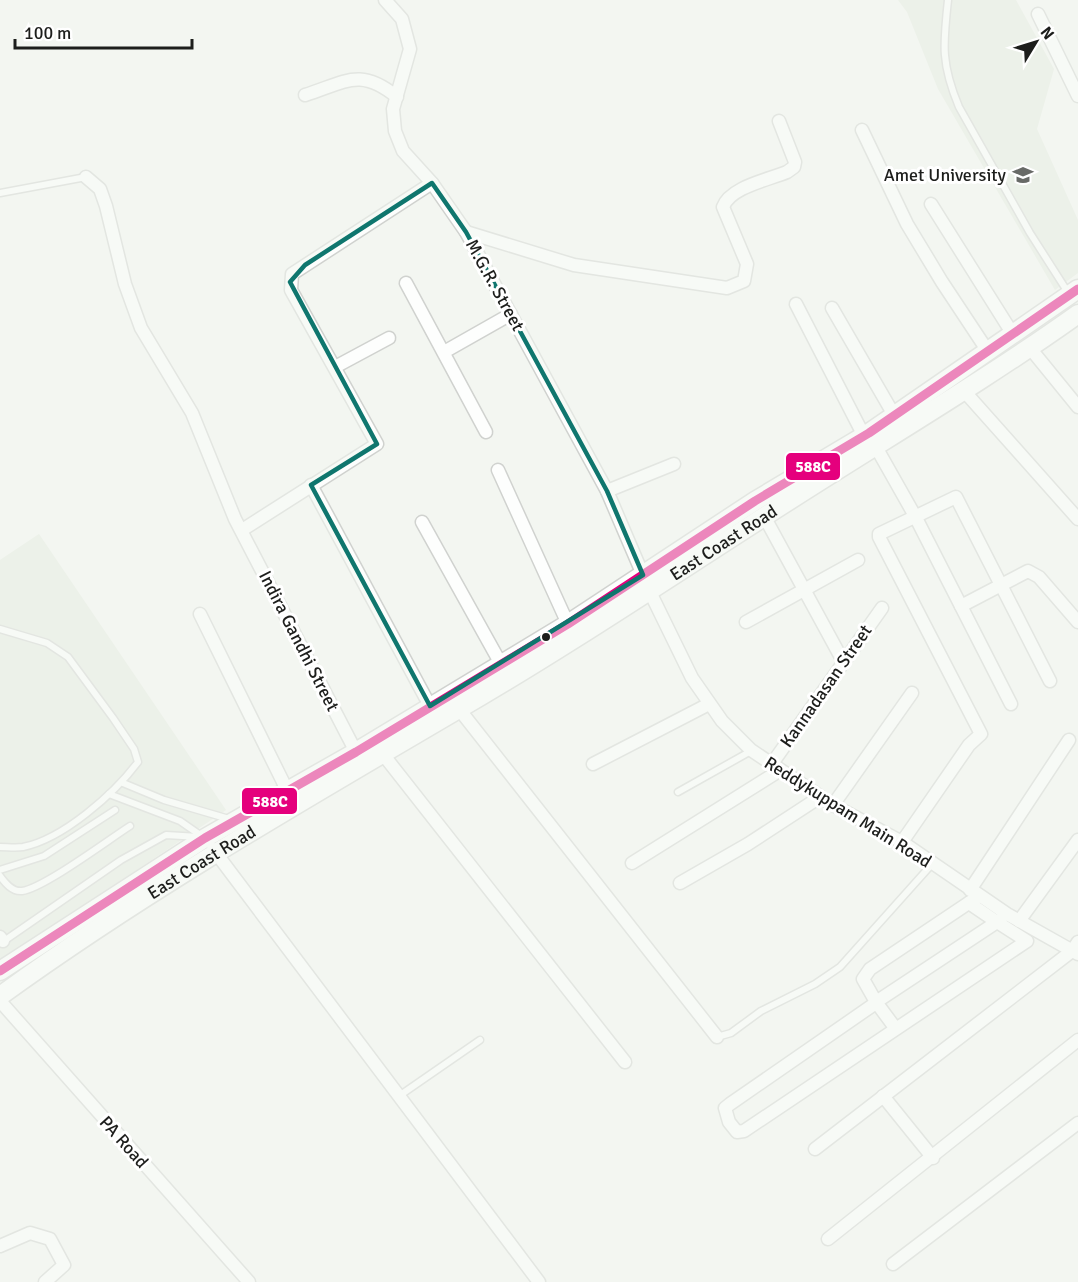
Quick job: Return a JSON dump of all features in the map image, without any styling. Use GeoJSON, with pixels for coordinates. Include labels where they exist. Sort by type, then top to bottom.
{"type":"FeatureCollection","features":[{"type":"Feature","properties":{"kind":"main road","name":"East Coast Road"},"geometry":{"type":"LineString","coordinates":[[0,971],[205,838],[356,752],[568,624],[646,583],[702,559],[870,441],[894,415],[1014,336],[1074,292]]}},
{"type":"Feature","properties":{"kind":"main road","name":"East Coast Road"},"geometry":{"type":"LineString","coordinates":[[0,996],[217,854],[382,753],[459,709],[646,583],[755,501],[965,392],[1078,314]]}},
{"type":"Feature","properties":{"kind":"street","name":"M.G.R. Street"},"geometry":{"type":"LineString","coordinates":[[385,0],[402,19],[410,49],[393,109],[399,141],[408,158],[432,183],[466,232],[607,491],[646,583]]}},
{"type":"Feature","properties":{"kind":"street"},"geometry":{"type":"LineString","coordinates":[[1038,14],[1078,96]]}},
{"type":"Feature","properties":{"kind":"street"},"geometry":{"type":"LineString","coordinates":[[305,95],[358,79],[371,79],[397,97]]}},
{"type":"Feature","properties":{"kind":"street"},"geometry":{"type":"LineString","coordinates":[[466,232],[574,265],[728,288],[744,281],[747,264],[723,207],[725,200],[734,193],[794,167],[795,162],[779,121]]}},
{"type":"Feature","properties":{"kind":"street"},"geometry":{"type":"LineString","coordinates":[[862,130],[907,224],[989,353]]}},
{"type":"Feature","properties":{"kind":"street","name":"Indira Gandhi Street"},"geometry":{"type":"LineString","coordinates":[[86,177],[100,189],[125,284],[141,328],[192,413],[227,501],[356,752]]}},
{"type":"Feature","properties":{"kind":"street"},"geometry":{"type":"LineString","coordinates":[[242,530],[377,444],[291,290],[292,274],[432,183]]}},
{"type":"Feature","properties":{"kind":"street"},"geometry":{"type":"LineString","coordinates":[[931,204],[1014,336]]}},
{"type":"Feature","properties":{"kind":"street"},"geometry":{"type":"LineString","coordinates":[[406,283],[486,432]]}},
{"type":"Feature","properties":{"kind":"street"},"geometry":{"type":"LineString","coordinates":[[796,304],[870,441],[915,516],[1011,704]]}},
{"type":"Feature","properties":{"kind":"street"},"geometry":{"type":"LineString","coordinates":[[832,308],[894,415]]}},
{"type":"Feature","properties":{"kind":"street"},"geometry":{"type":"LineString","coordinates":[[444,352],[510,314]]}},
{"type":"Feature","properties":{"kind":"street"},"geometry":{"type":"LineString","coordinates":[[335,367],[389,338]]}},
{"type":"Feature","properties":{"kind":"street"},"geometry":{"type":"LineString","coordinates":[[1030,348],[1078,407]]}},
{"type":"Feature","properties":{"kind":"street"},"geometry":{"type":"LineString","coordinates":[[965,392],[1078,519]]}},
{"type":"Feature","properties":{"kind":"street"},"geometry":{"type":"LineString","coordinates":[[607,491],[674,464]]}},
{"type":"Feature","properties":{"kind":"street"},"geometry":{"type":"LineString","coordinates":[[498,470],[568,624]]}},
{"type":"Feature","properties":{"kind":"street"},"geometry":{"type":"LineString","coordinates":[[311,485],[430,706]]}},
{"type":"Feature","properties":{"kind":"street"},"geometry":{"type":"LineString","coordinates":[[902,842],[969,745],[981,734],[879,537],[880,532],[956,497],[1050,681]]}},
{"type":"Feature","properties":{"kind":"street"},"geometry":{"type":"LineString","coordinates":[[764,516],[843,661]]}},
{"type":"Feature","properties":{"kind":"street"},"geometry":{"type":"LineString","coordinates":[[422,522],[501,664]]}},
{"type":"Feature","properties":{"kind":"street"},"geometry":{"type":"LineString","coordinates":[[746,622],[858,560]]}},
{"type":"Feature","properties":{"kind":"street"},"geometry":{"type":"LineString","coordinates":[[961,606],[1022,573],[1032,572],[1078,622]]}},
{"type":"Feature","properties":{"kind":"street","name":"Reddykuppam Main Road"},"geometry":{"type":"LineString","coordinates":[[646,583],[684,663],[709,704],[751,750],[833,805],[902,842],[933,863],[1002,918],[1019,921],[1038,933],[1076,949]]}},
{"type":"Feature","properties":{"kind":"street","name":"Kannadasan Street"},"geometry":{"type":"LineString","coordinates":[[775,768],[843,661],[882,608]]}},
{"type":"Feature","properties":{"kind":"street"},"geometry":{"type":"LineString","coordinates":[[200,614],[287,790]]}},
{"type":"Feature","properties":{"kind":"street"},"geometry":{"type":"LineString","coordinates":[[833,805],[912,693]]}},
{"type":"Feature","properties":{"kind":"street"},"geometry":{"type":"LineString","coordinates":[[593,764],[709,704]]}},
{"type":"Feature","properties":{"kind":"street"},"geometry":{"type":"LineString","coordinates":[[459,709],[717,1037]]}},
{"type":"Feature","properties":{"kind":"street"},"geometry":{"type":"LineString","coordinates":[[896,1029],[876,1002],[863,979],[864,975],[973,896],[1069,740]]}},
{"type":"Feature","properties":{"kind":"street"},"geometry":{"type":"LineString","coordinates":[[382,753],[625,1062]]}},
{"type":"Feature","properties":{"kind":"street"},"geometry":{"type":"LineString","coordinates":[[632,863],[775,768]]}},
{"type":"Feature","properties":{"kind":"street"},"geometry":{"type":"LineString","coordinates":[[680,883],[748,844],[820,797]]}},
{"type":"Feature","properties":{"kind":"street"},"geometry":{"type":"LineString","coordinates":[[205,838],[539,1282]]}},
{"type":"Feature","properties":{"kind":"street"},"geometry":{"type":"LineString","coordinates":[[1019,921],[1078,840]]}},
{"type":"Feature","properties":{"kind":"street"},"geometry":{"type":"LineString","coordinates":[[1027,941],[1002,918],[730,1104],[725,1108],[731,1125],[737,1132],[744,1131],[1027,941],[1038,933]]}},
{"type":"Feature","properties":{"kind":"street"},"geometry":{"type":"LineString","coordinates":[[815,1149],[1076,949]]}},
{"type":"Feature","properties":{"kind":"street","name":"PA Road"},"geometry":{"type":"LineString","coordinates":[[0,1002],[249,1282]]}},
{"type":"Feature","properties":{"kind":"street"},"geometry":{"type":"LineString","coordinates":[[828,1239],[933,1158],[1078,1040]]}},
{"type":"Feature","properties":{"kind":"street"},"geometry":{"type":"LineString","coordinates":[[883,1096],[933,1158]]}},
{"type":"Feature","properties":{"kind":"street"},"geometry":{"type":"LineString","coordinates":[[893,1264],[1078,1123]]}},
{"type":"Feature","properties":{"kind":"street"},"geometry":{"type":"LineString","coordinates":[[0,1246],[30,1233],[50,1239],[63,1265],[45,1282]]}},
{"type":"Feature","properties":{"kind":"lane"},"geometry":{"type":"LineString","coordinates":[[948,0],[944,62],[959,107],[1030,233],[1074,292]]}},
{"type":"Feature","properties":{"kind":"lane"},"geometry":{"type":"LineString","coordinates":[[1,190],[86,177]]}},
{"type":"Feature","properties":{"kind":"lane"},"geometry":{"type":"LineString","coordinates":[[0,629],[47,643],[68,657],[134,749],[138,762],[123,783],[61,831],[23,847],[0,847]]}},
{"type":"Feature","properties":{"kind":"lane"},"geometry":{"type":"LineString","coordinates":[[678,792],[751,750]]}},
{"type":"Feature","properties":{"kind":"lane"},"geometry":{"type":"LineString","coordinates":[[123,783],[164,800],[235,821]]}},
{"type":"Feature","properties":{"kind":"lane"},"geometry":{"type":"LineString","coordinates":[[109,794],[180,821],[205,838]]}},
{"type":"Feature","properties":{"kind":"lane"},"geometry":{"type":"LineString","coordinates":[[0,870],[44,856],[115,810]]}},
{"type":"Feature","properties":{"kind":"lane"},"geometry":{"type":"LineString","coordinates":[[0,876],[11,889],[22,891],[49,879],[130,826]]}},
{"type":"Feature","properties":{"kind":"lane"},"geometry":{"type":"LineString","coordinates":[[1,940],[121,860],[166,835],[205,838]]}},
{"type":"Feature","properties":{"kind":"lane"},"geometry":{"type":"LineString","coordinates":[[717,1037],[731,1033],[760,1011],[815,984],[840,967],[933,863]]}},
{"type":"Feature","properties":{"kind":"lane"},"geometry":{"type":"LineString","coordinates":[[399,1096],[480,1040]]}},
{"type":"Feature","properties":{"kind":"highlighted area"},"geometry":{"type":"Polygon","coordinates":[[[432,183],[466,232],[607,491],[643,575],[430,706],[311,485],[377,444],[290,282],[305,265],[432,183]]]}},
{"type":"Feature","properties":{"kind":"shaded area","name":"Amet University"},"geometry":{"type":"Polygon","coordinates":[[[898,0],[1016,0],[1054,69],[1037,129],[1078,220],[1078,273],[1055,290],[938,89],[907,12],[898,0]]]}},
{"type":"Feature","properties":{"kind":"shaded area"},"geometry":{"type":"Polygon","coordinates":[[[39,534],[226,810],[0,962],[0,560],[39,534]]]}},
{"type":"Feature","properties":{"kind":"transit line","name":"588C"},"geometry":{"type":"LineString","coordinates":[[0,971],[205,838],[356,752],[568,624],[755,501],[869,433],[1078,289]]}},
{"type":"Feature","properties":{"kind":"place","name":"Amet University"},"geometry":{"type":"Point","coordinates":[1023,175]}}]}
